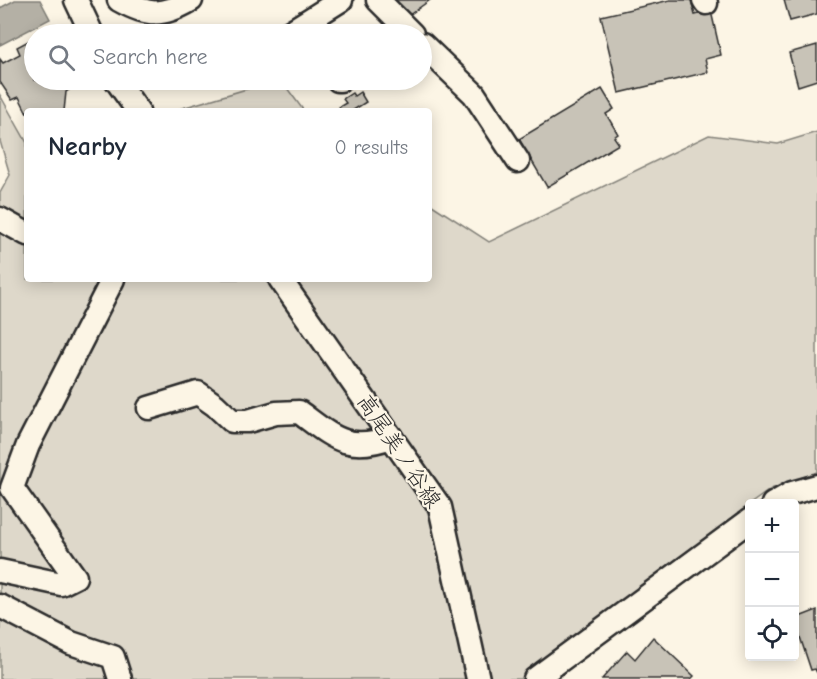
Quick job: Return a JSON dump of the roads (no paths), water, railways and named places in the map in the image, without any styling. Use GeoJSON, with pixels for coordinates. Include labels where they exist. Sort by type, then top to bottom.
{"type":"FeatureCollection","features":[{"type":"Feature","properties":{"kind":"street"},"geometry":{"type":"LineString","coordinates":[[76,0],[87,24]]}},
{"type":"Feature","properties":{"kind":"street"},"geometry":{"type":"LineString","coordinates":[[119,0],[130,6],[159,14],[191,0]]}},
{"type":"Feature","properties":{"kind":"street"},"geometry":{"type":"LineString","coordinates":[[303,24],[341,0]]}},
{"type":"Feature","properties":{"kind":"street"},"geometry":{"type":"LineString","coordinates":[[378,0],[402,24]]}},
{"type":"Feature","properties":{"kind":"street"},"geometry":{"type":"LineString","coordinates":[[432,54],[474,94],[518,161]]}},
{"type":"Feature","properties":{"kind":"street"},"geometry":{"type":"LineString","coordinates":[[123,90],[136,108]]}},
{"type":"Feature","properties":{"kind":"street"},"geometry":{"type":"LineString","coordinates":[[0,219],[24,232]]}},
{"type":"Feature","properties":{"kind":"street"},"geometry":{"type":"LineString","coordinates":[[0,571],[61,584],[75,577],[12,488],[28,445],[111,282]]}},
{"type":"Feature","properties":{"kind":"street","name":"高尾美ノ谷線"},"geometry":{"type":"LineString","coordinates":[[282,282],[440,507],[478,679]]}},
{"type":"Feature","properties":{"kind":"street"},"geometry":{"type":"LineString","coordinates":[[149,408],[198,393],[232,421],[248,421],[276,413],[299,411],[328,433],[346,443],[373,444],[391,437]]}},
{"type":"Feature","properties":{"kind":"street"},"geometry":{"type":"LineString","coordinates":[[782,499],[792,493],[817,486]]}},
{"type":"Feature","properties":{"kind":"street"},"geometry":{"type":"LineString","coordinates":[[535,679],[745,524]]}},
{"type":"Feature","properties":{"kind":"street"},"geometry":{"type":"LineString","coordinates":[[0,606],[70,643],[113,657],[120,679]]}}]}
